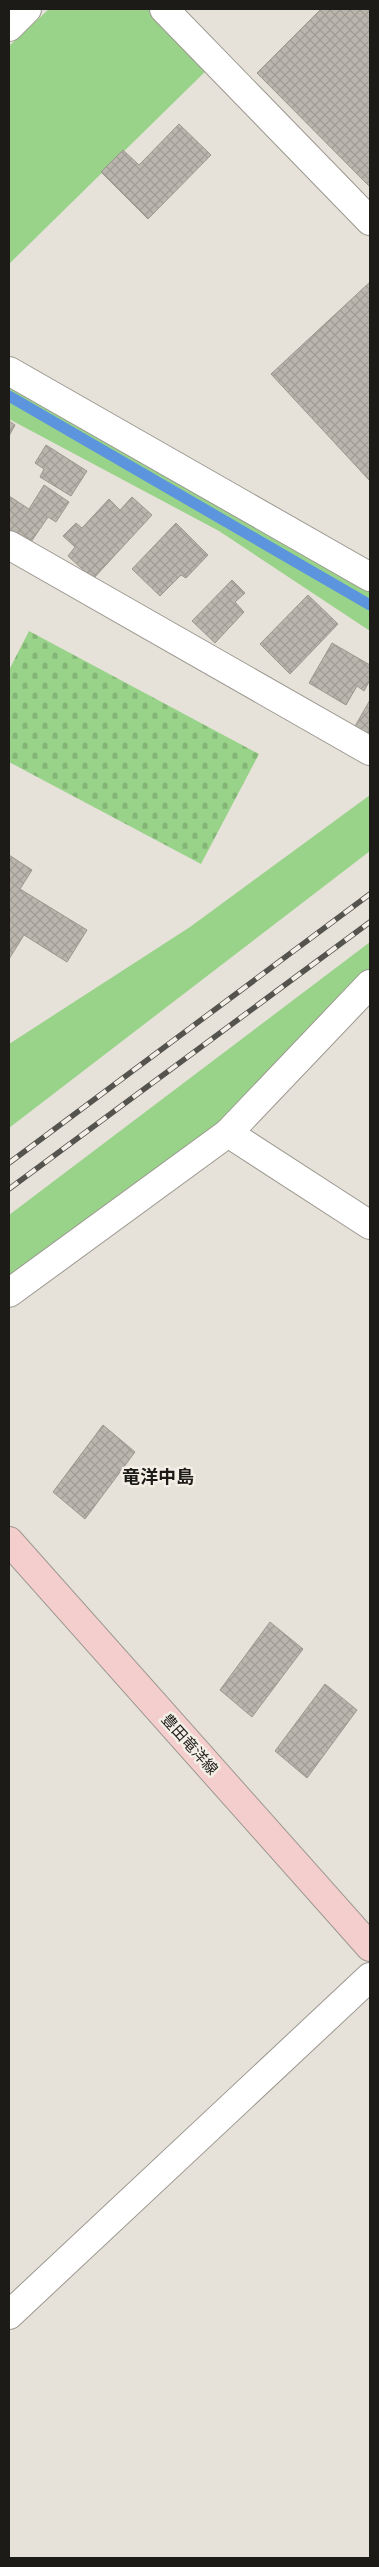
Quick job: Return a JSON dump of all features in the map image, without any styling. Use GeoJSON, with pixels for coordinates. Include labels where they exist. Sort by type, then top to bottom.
{"type":"FeatureCollection","features":[{"type":"Feature","properties":{"kind":"main road","name":"豊田竜洋線"},"geometry":{"type":"LineString","coordinates":[[9,1541],[370,1947]]}},
{"type":"Feature","properties":{"kind":"street"},"geometry":{"type":"LineString","coordinates":[[9,27],[27,9]]}},
{"type":"Feature","properties":{"kind":"street"},"geometry":{"type":"LineString","coordinates":[[164,9],[370,221]]}},
{"type":"Feature","properties":{"kind":"street"},"geometry":{"type":"LineString","coordinates":[[9,371],[370,577]]}},
{"type":"Feature","properties":{"kind":"street"},"geometry":{"type":"LineString","coordinates":[[9,546],[370,751]]}},
{"type":"Feature","properties":{"kind":"street"},"geometry":{"type":"LineString","coordinates":[[9,1293],[228,1133],[370,984]]}},
{"type":"Feature","properties":{"kind":"street"},"geometry":{"type":"LineString","coordinates":[[228,1133],[370,1225]]}},
{"type":"Feature","properties":{"kind":"street"},"geometry":{"type":"LineString","coordinates":[[9,2315],[370,1978]]}},
{"type":"Feature","properties":{"kind":"green space"},"geometry":{"type":"Polygon","coordinates":[[[49,9],[164,9],[215,62],[9,264],[9,46],[49,9]]]}},
{"type":"Feature","properties":{"kind":"green space"},"geometry":{"type":"Polygon","coordinates":[[[9,371],[370,582],[370,631],[219,531],[9,419],[9,371]]]}},
{"type":"Feature","properties":{"kind":"green space"},"geometry":{"type":"Polygon","coordinates":[[[29,631],[259,754],[201,864],[9,762],[9,670],[29,631]]]}},
{"type":"Feature","properties":{"kind":"green space"},"geometry":{"type":"Polygon","coordinates":[[[370,795],[370,851],[9,1128],[9,1044],[190,927],[370,795]]]}},
{"type":"Feature","properties":{"kind":"green space"},"geometry":{"type":"Polygon","coordinates":[[[370,942],[370,983],[228,1133],[9,1293],[9,1215],[370,942]]]}},
{"type":"Feature","properties":{"kind":"building"},"geometry":{"type":"Polygon","coordinates":[[[321,9],[370,9],[370,187],[257,73],[321,9]]]}},
{"type":"Feature","properties":{"kind":"building"},"geometry":{"type":"Polygon","coordinates":[[[179,124],[211,155],[148,219],[101,172],[123,150],[139,165],[179,124]]]}},
{"type":"Feature","properties":{"kind":"building"},"geometry":{"type":"Polygon","coordinates":[[[370,282],[370,481],[271,374],[370,282]]]}},
{"type":"Feature","properties":{"kind":"building"},"geometry":{"type":"Polygon","coordinates":[[[9,421],[15,425],[9,436],[9,421]]]}},
{"type":"Feature","properties":{"kind":"building"},"geometry":{"type":"Polygon","coordinates":[[[46,445],[87,471],[71,496],[40,477],[44,469],[35,463],[46,445]]]}},
{"type":"Feature","properties":{"kind":"building"},"geometry":{"type":"Polygon","coordinates":[[[44,485],[69,502],[56,522],[48,517],[31,542],[19,534],[15,537],[9,533],[9,496],[29,509],[44,485]]]}},
{"type":"Feature","properties":{"kind":"building"},"geometry":{"type":"Polygon","coordinates":[[[132,497],[152,515],[93,579],[68,556],[75,547],[63,536],[76,523],[82,528],[109,499],[120,510],[132,497]]]}},
{"type":"Feature","properties":{"kind":"building"},"geometry":{"type":"Polygon","coordinates":[[[176,523],[208,555],[186,578],[181,575],[160,596],[132,569],[176,523]]]}},
{"type":"Feature","properties":{"kind":"building"},"geometry":{"type":"Polygon","coordinates":[[[232,580],[245,593],[235,602],[244,612],[215,643],[192,621],[232,580]]]}},
{"type":"Feature","properties":{"kind":"building"},"geometry":{"type":"Polygon","coordinates":[[[308,595],[338,624],[290,674],[260,644],[308,595]]]}},
{"type":"Feature","properties":{"kind":"building"},"geometry":{"type":"Polygon","coordinates":[[[332,643],[370,665],[370,680],[364,691],[357,686],[346,705],[309,683],[332,643]]]}},
{"type":"Feature","properties":{"kind":"building"},"geometry":{"type":"Polygon","coordinates":[[[370,700],[370,737],[354,728],[370,700]]]}},
{"type":"Feature","properties":{"kind":"building"},"geometry":{"type":"Polygon","coordinates":[[[9,855],[32,870],[20,889],[87,930],[67,962],[24,935],[9,959],[9,855]]]}},
{"type":"Feature","properties":{"kind":"building"},"geometry":{"type":"Polygon","coordinates":[[[103,1425],[135,1452],[85,1519],[53,1492],[103,1425]]]}},
{"type":"Feature","properties":{"kind":"building"},"geometry":{"type":"Polygon","coordinates":[[[270,1622],[303,1649],[252,1717],[220,1690],[270,1622]]]}},
{"type":"Feature","properties":{"kind":"building"},"geometry":{"type":"Polygon","coordinates":[[[325,1684],[357,1710],[307,1778],[275,1751],[325,1684]]]}},
{"type":"Feature","properties":{"kind":"waterway"},"geometry":{"type":"LineString","coordinates":[[9,396],[370,605]]}},
{"type":"Feature","properties":{"kind":"railway"},"geometry":{"type":"LineString","coordinates":[[9,1163],[370,894]]}},
{"type":"Feature","properties":{"kind":"railway"},"geometry":{"type":"LineString","coordinates":[[9,1189],[370,922]]}},
{"type":"Feature","properties":{"kind":"district","name":"竜洋中島"},"geometry":{"type":"Point","coordinates":[158,1476]}}]}
